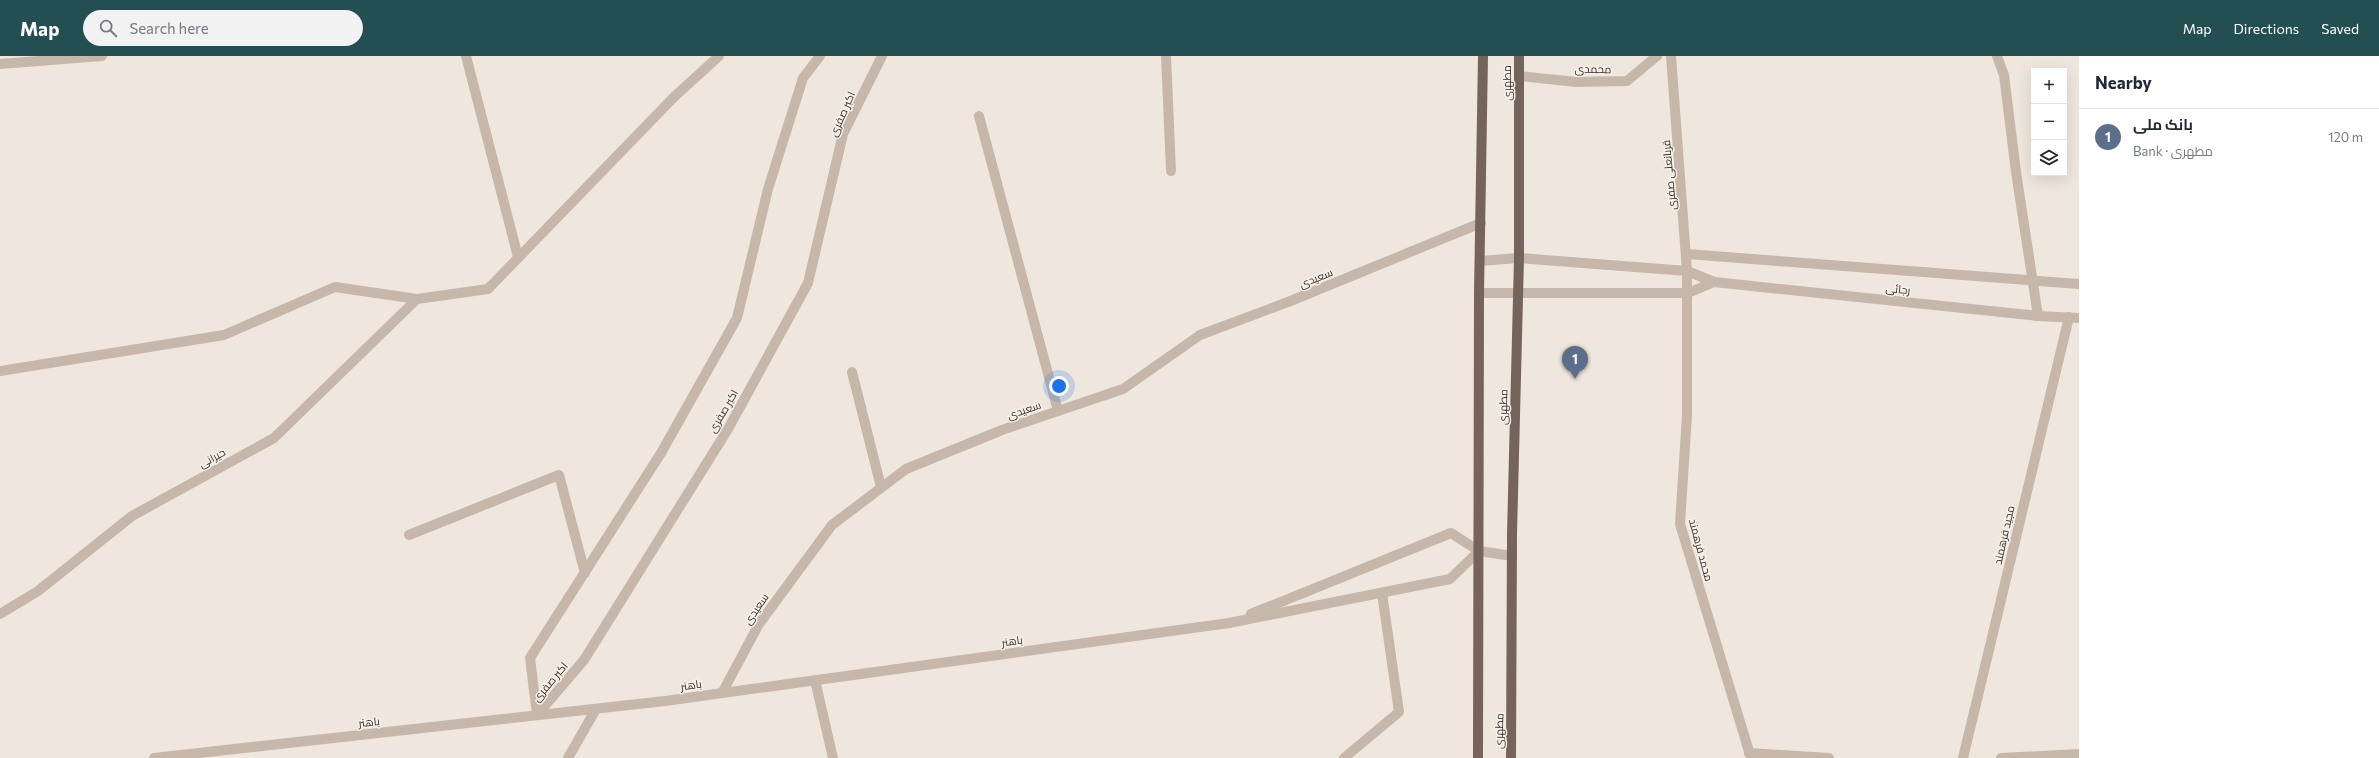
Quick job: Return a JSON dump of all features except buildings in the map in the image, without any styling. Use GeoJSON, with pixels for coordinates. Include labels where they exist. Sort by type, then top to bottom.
{"type":"FeatureCollection","features":[{"type":"Feature","properties":{"kind":"main road","name":"مطهری"},"geometry":{"type":"LineString","coordinates":[[1478,758],[1479,293],[1483,56]]}},
{"type":"Feature","properties":{"kind":"main road","name":"مطهری"},"geometry":{"type":"LineString","coordinates":[[1511,758],[1512,556],[1519,258],[1519,56]]}},
{"type":"Feature","properties":{"kind":"street"},"geometry":{"type":"LineString","coordinates":[[0,64],[102,56]]}},
{"type":"Feature","properties":{"kind":"street"},"geometry":{"type":"LineString","coordinates":[[466,56],[518,257]]}},
{"type":"Feature","properties":{"kind":"street"},"geometry":{"type":"LineString","coordinates":[[0,371],[224,335],[335,286],[417,299],[488,289],[674,98],[719,56]]}},
{"type":"Feature","properties":{"kind":"street","name":"اکبر صفری"},"geometry":{"type":"LineString","coordinates":[[537,715],[530,658],[661,453],[737,318],[768,189],[803,78],[820,56]]}},
{"type":"Feature","properties":{"kind":"street","name":"اکبر صفری"},"geometry":{"type":"LineString","coordinates":[[537,715],[584,660],[728,429],[808,283],[843,134],[882,56]]}},
{"type":"Feature","properties":{"kind":"street"},"geometry":{"type":"LineString","coordinates":[[1166,56],[1171,171]]}},
{"type":"Feature","properties":{"kind":"street","name":"محمدی"},"geometry":{"type":"LineString","coordinates":[[1518,76],[1576,82],[1627,81],[1657,56]]}},
{"type":"Feature","properties":{"kind":"street","name":"قربانعلی صفری"},"geometry":{"type":"LineString","coordinates":[[1671,56],[1687,254],[1688,293]]}},
{"type":"Feature","properties":{"kind":"street"},"geometry":{"type":"LineString","coordinates":[[1997,56],[2004,75],[2038,316]]}},
{"type":"Feature","properties":{"kind":"street"},"geometry":{"type":"LineString","coordinates":[[979,116],[1058,411]]}},
{"type":"Feature","properties":{"kind":"street","name":"سعیدی"},"geometry":{"type":"LineString","coordinates":[[722,693],[759,624],[832,525],[906,469],[1002,430],[1123,389],[1200,335],[1288,302],[1481,223]]}},
{"type":"Feature","properties":{"kind":"street"},"geometry":{"type":"LineString","coordinates":[[1687,254],[2079,284]]}},
{"type":"Feature","properties":{"kind":"street"},"geometry":{"type":"LineString","coordinates":[[1480,261],[1519,258],[1688,272],[1714,282]]}},
{"type":"Feature","properties":{"kind":"street"},"geometry":{"type":"LineString","coordinates":[[1479,293],[1688,293],[1714,282]]}},
{"type":"Feature","properties":{"kind":"street","name":"رجائی"},"geometry":{"type":"LineString","coordinates":[[1714,282],[2038,316],[2074,318]]}},
{"type":"Feature","properties":{"kind":"street","name":"محمد فرهمند"},"geometry":{"type":"LineString","coordinates":[[1688,293],[1687,415],[1680,524],[1750,755]]}},
{"type":"Feature","properties":{"kind":"street","name":"حیرانی"},"geometry":{"type":"LineString","coordinates":[[0,614],[38,591],[132,516],[274,438],[417,299]]}},
{"type":"Feature","properties":{"kind":"street","name":"مجید فرهمند"},"geometry":{"type":"LineString","coordinates":[[1963,758],[2074,318]]}},
{"type":"Feature","properties":{"kind":"street"},"geometry":{"type":"LineString","coordinates":[[852,372],[881,488]]}},
{"type":"Feature","properties":{"kind":"street"},"geometry":{"type":"LineString","coordinates":[[410,535],[559,476],[585,573]]}},
{"type":"Feature","properties":{"kind":"street"},"geometry":{"type":"LineString","coordinates":[[1229,623],[1451,533],[1478,551],[1512,556]]}},
{"type":"Feature","properties":{"kind":"street"},"geometry":{"type":"LineString","coordinates":[[1229,623],[1450,579],[1478,551]]}},
{"type":"Feature","properties":{"kind":"street"},"geometry":{"type":"LineString","coordinates":[[1344,758],[1399,712],[1382,593]]}},
{"type":"Feature","properties":{"kind":"street","name":"باهنر"},"geometry":{"type":"LineString","coordinates":[[154,758],[596,709],[1229,623]]}},
{"type":"Feature","properties":{"kind":"street"},"geometry":{"type":"LineString","coordinates":[[815,680],[833,758]]}},
{"type":"Feature","properties":{"kind":"street"},"geometry":{"type":"LineString","coordinates":[[568,758],[596,709]]}},
{"type":"Feature","properties":{"kind":"street"},"geometry":{"type":"LineString","coordinates":[[2001,758],[2079,754]]}},
{"type":"Feature","properties":{"kind":"street"},"geometry":{"type":"LineString","coordinates":[[1750,755],[1829,758]]}},
{"type":"Feature","properties":{"kind":"place","name":"بانک ملی"},"geometry":{"type":"Point","coordinates":[1575,379]}}]}
